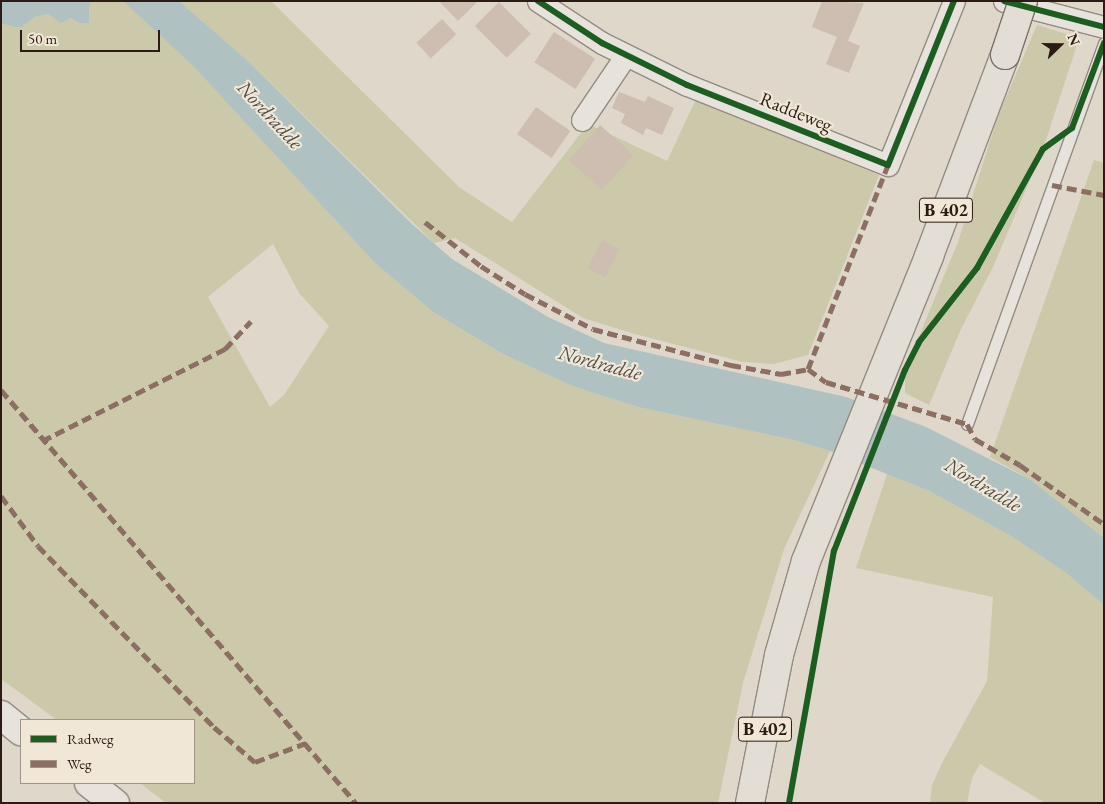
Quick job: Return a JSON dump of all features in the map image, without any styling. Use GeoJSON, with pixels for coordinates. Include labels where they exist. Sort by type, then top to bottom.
{"type":"FeatureCollection","features":[{"type":"Feature","properties":{"kind":"main road","name":"B 402"},"geometry":{"type":"LineString","coordinates":[[750,803],[779,655],[806,561],[884,363],[929,256],[1005,55],[1023,1]]}},
{"type":"Feature","properties":{"kind":"street","name":"Raddeweg"},"geometry":{"type":"LineString","coordinates":[[538,1],[602,43],[687,85],[888,164],[954,1]]}},
{"type":"Feature","properties":{"kind":"street"},"geometry":{"type":"LineString","coordinates":[[1004,1],[1104,26]]}},
{"type":"Feature","properties":{"kind":"street"},"geometry":{"type":"LineString","coordinates":[[582,120],[626,55]]}},
{"type":"Feature","properties":{"kind":"street"},"geometry":{"type":"LineString","coordinates":[[1,715],[20,730]]}},
{"type":"Feature","properties":{"kind":"street"},"geometry":{"type":"LineString","coordinates":[[90,784],[115,803]]}},
{"type":"Feature","properties":{"kind":"lane"},"geometry":{"type":"LineString","coordinates":[[967,424],[1104,43]]}},
{"type":"Feature","properties":{"kind":"shaded area"},"geometry":{"type":"Polygon","coordinates":[[[90,1],[123,1],[194,67],[375,263],[433,312],[503,354],[572,386],[638,407],[794,440],[830,451],[784,549],[743,683],[718,803],[166,803],[141,784],[195,784],[195,719],[56,719],[1,679],[1,23],[22,27],[35,17],[48,14],[61,22],[71,18],[79,23],[90,15],[90,1]],[[273,244],[208,297],[270,407],[284,395],[329,326],[299,293],[273,244]]]}},
{"type":"Feature","properties":{"kind":"shaded area"},"geometry":{"type":"Polygon","coordinates":[[[179,1],[271,1],[459,187],[512,222],[588,124],[667,161],[696,99],[879,175],[808,355],[774,364],[743,362],[631,333],[583,318],[455,238],[434,243],[248,61],[179,1]]]}},
{"type":"Feature","properties":{"kind":"shaded area"},"geometry":{"type":"Polygon","coordinates":[[[1037,25],[1073,36],[1076,48],[1043,149],[994,265],[961,329],[929,405],[905,393],[905,370],[958,242],[998,116],[1037,25]]]}},
{"type":"Feature","properties":{"kind":"shaded area"},"geometry":{"type":"Polygon","coordinates":[[[1094,160],[1104,163],[1104,538],[1031,480],[990,457],[1094,160]]]}},
{"type":"Feature","properties":{"kind":"shaded area"},"geometry":{"type":"Polygon","coordinates":[[[887,474],[929,491],[1011,536],[1066,573],[1104,605],[1104,803],[1045,803],[980,764],[972,778],[967,803],[930,803],[932,785],[942,763],[987,681],[993,597],[856,568],[887,474]]]}},
{"type":"Feature","properties":{"kind":"water"},"geometry":{"type":"Polygon","coordinates":[[[1,1],[90,1],[89,23],[79,23],[71,18],[61,23],[48,14],[35,17],[22,27],[15,27],[1,23],[1,1]]]}},
{"type":"Feature","properties":{"kind":"water","name":"Nordradde"},"geometry":{"type":"Polygon","coordinates":[[[123,1],[179,1],[248,61],[412,224],[452,259],[548,317],[604,343],[846,397],[926,427],[1031,480],[1104,538],[1104,605],[1066,573],[1011,536],[929,491],[830,451],[794,440],[638,407],[572,386],[503,354],[433,312],[375,263],[194,67],[123,1]]]}},
{"type":"Feature","properties":{"kind":"building"},"geometry":{"type":"Polygon","coordinates":[[[439,1],[478,1],[458,21],[439,1]]]}},
{"type":"Feature","properties":{"kind":"building"},"geometry":{"type":"Polygon","coordinates":[[[822,1],[864,3],[848,41],[860,46],[849,73],[826,64],[837,37],[812,27],[822,1]]]}},
{"type":"Feature","properties":{"kind":"building"},"geometry":{"type":"Polygon","coordinates":[[[499,2],[531,34],[507,58],[475,26],[499,2]]]}},
{"type":"Feature","properties":{"kind":"building"},"geometry":{"type":"Polygon","coordinates":[[[442,19],[456,34],[431,58],[416,43],[442,19]]]}},
{"type":"Feature","properties":{"kind":"building"},"geometry":{"type":"Polygon","coordinates":[[[554,32],[595,59],[575,89],[534,62],[554,32]]]}},
{"type":"Feature","properties":{"kind":"building"},"geometry":{"type":"Polygon","coordinates":[[[619,92],[645,102],[648,96],[674,108],[662,135],[646,128],[643,135],[621,123],[625,114],[612,108],[619,92]]]}},
{"type":"Feature","properties":{"kind":"building"},"geometry":{"type":"Polygon","coordinates":[[[536,107],[570,131],[551,158],[517,134],[536,107]]]}},
{"type":"Feature","properties":{"kind":"building"},"geometry":{"type":"Polygon","coordinates":[[[600,125],[633,155],[602,190],[569,160],[600,125]]]}},
{"type":"Feature","properties":{"kind":"building"},"geometry":{"type":"Polygon","coordinates":[[[602,240],[620,249],[605,278],[587,269],[602,240]]]}},
{"type":"Feature","properties":{"kind":"marked path"},"geometry":{"type":"LineString","coordinates":[[808,369],[888,165]]}},
{"type":"Feature","properties":{"kind":"marked path"},"geometry":{"type":"LineString","coordinates":[[1052,185],[1104,195]]}},
{"type":"Feature","properties":{"kind":"marked path"},"geometry":{"type":"LineString","coordinates":[[425,222],[481,266],[525,294],[593,329],[731,365],[781,374],[808,369],[826,382],[967,424],[975,439],[1020,465],[1104,524]]}},
{"type":"Feature","properties":{"kind":"marked path"},"geometry":{"type":"LineString","coordinates":[[42,441],[225,349],[251,321]]}},
{"type":"Feature","properties":{"kind":"marked path"},"geometry":{"type":"LineString","coordinates":[[1,390],[356,803]]}},
{"type":"Feature","properties":{"kind":"marked path"},"geometry":{"type":"LineString","coordinates":[[1,496],[38,546],[214,727],[255,762],[306,743]]}},
{"type":"Feature","properties":{"kind":"cycle path"},"geometry":{"type":"LineString","coordinates":[[538,1],[602,43],[687,85],[888,165],[954,1]]}},
{"type":"Feature","properties":{"kind":"cycle path"},"geometry":{"type":"LineString","coordinates":[[1004,1],[1104,27]]}},
{"type":"Feature","properties":{"kind":"cycle path"},"geometry":{"type":"LineString","coordinates":[[789,803],[834,551],[905,370],[919,342],[977,268],[1043,149],[1072,128],[1104,43]]}}]}
